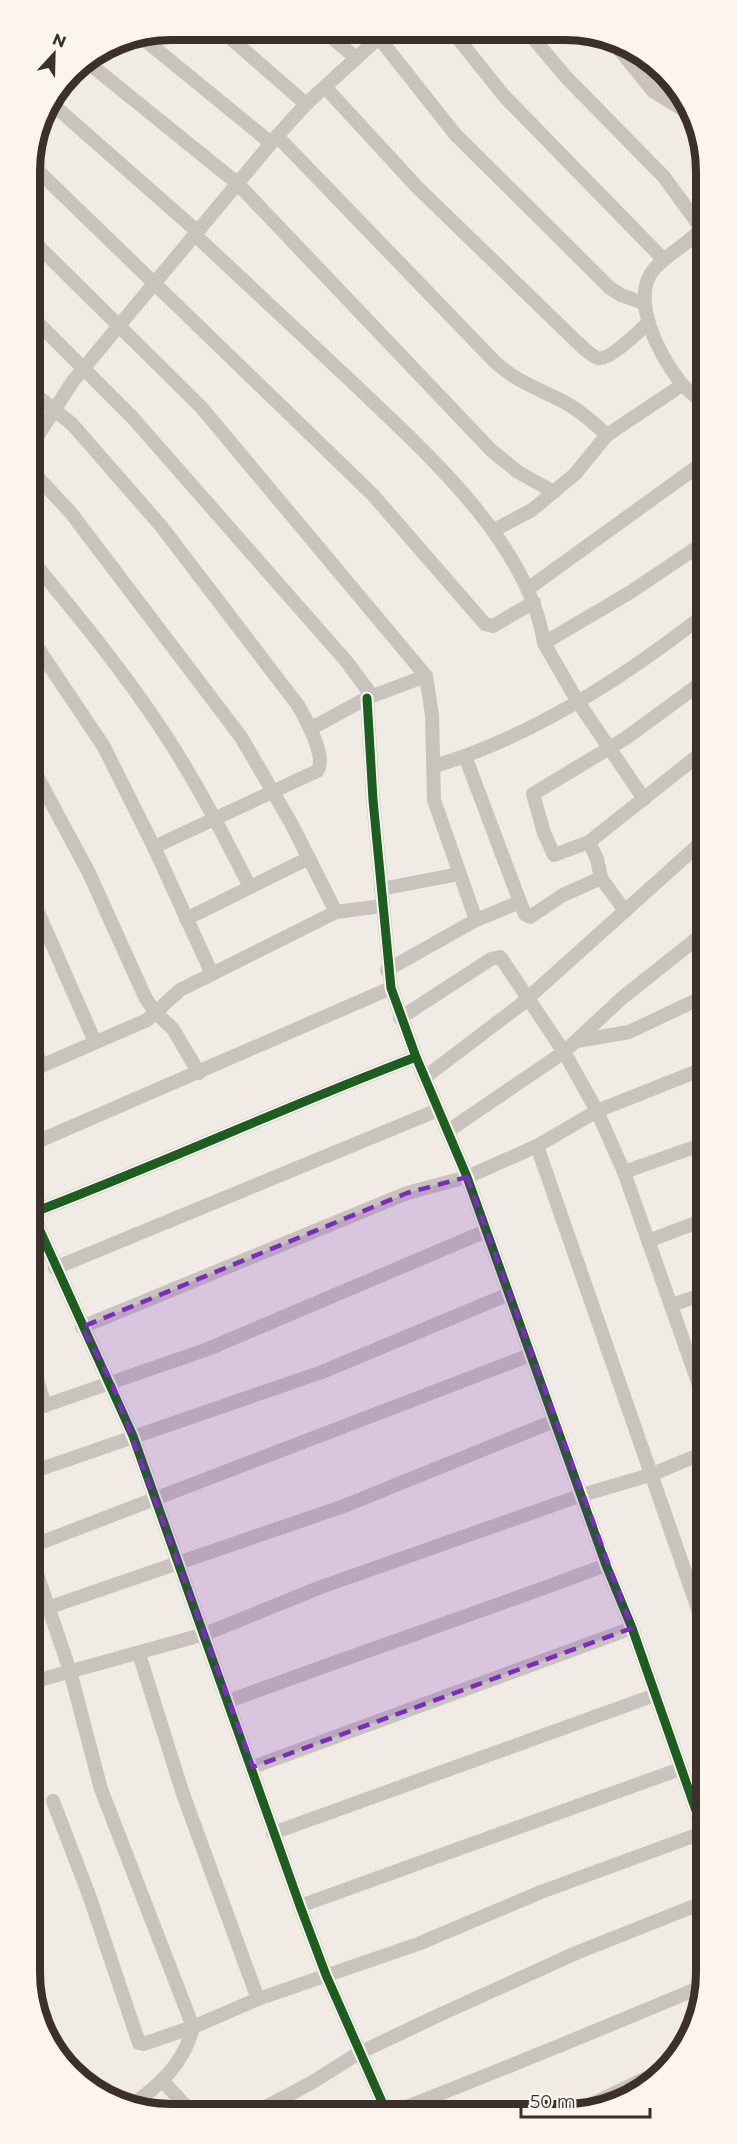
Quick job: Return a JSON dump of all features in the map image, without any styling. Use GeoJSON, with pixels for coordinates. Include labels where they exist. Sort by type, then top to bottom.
{"type":"FeatureCollection","features":[{"type":"Feature","properties":{"kind":"street"},"geometry":{"type":"LineString","coordinates":[[41,430],[84,368],[274,139],[306,104],[375,40]]}},
{"type":"Feature","properties":{"kind":"street"},"geometry":{"type":"LineString","coordinates":[[387,40],[456,134],[486,166],[609,288],[621,296],[643,303]]}},
{"type":"Feature","properties":{"kind":"street"},"geometry":{"type":"LineString","coordinates":[[460,40],[504,96],[664,260]]}},
{"type":"Feature","properties":{"kind":"street"},"geometry":{"type":"LineString","coordinates":[[535,40],[565,76],[664,177],[696,218]]}},
{"type":"Feature","properties":{"kind":"street"},"geometry":{"type":"LineString","coordinates":[[233,41],[306,104]]}},
{"type":"Feature","properties":{"kind":"street"},"geometry":{"type":"LineString","coordinates":[[335,41],[356,58]]}},
{"type":"Feature","properties":{"kind":"street"},"geometry":{"type":"LineString","coordinates":[[149,43],[274,139],[496,363],[517,381],[565,403],[586,416],[607,435]]}},
{"type":"Feature","properties":{"kind":"street"},"geometry":{"type":"LineString","coordinates":[[622,53],[654,91],[679,107]]}},
{"type":"Feature","properties":{"kind":"street"},"geometry":{"type":"LineString","coordinates":[[93,67],[237,183],[491,450],[518,472],[554,492]]}},
{"type":"Feature","properties":{"kind":"street"},"geometry":{"type":"LineString","coordinates":[[325,87],[417,187],[578,344],[596,358],[605,358],[613,354],[648,323]]}},
{"type":"Feature","properties":{"kind":"street"},"geometry":{"type":"LineString","coordinates":[[57,108],[196,233],[389,418],[494,530],[532,595],[544,643],[578,702],[644,799]]}},
{"type":"Feature","properties":{"kind":"street"},"geometry":{"type":"LineString","coordinates":[[41,173],[373,495],[485,624],[493,627],[696,468]]}},
{"type":"Feature","properties":{"kind":"street"},"geometry":{"type":"LineString","coordinates":[[696,233],[664,260],[648,278],[643,303],[648,323],[682,385],[696,397]]}},
{"type":"Feature","properties":{"kind":"street"},"geometry":{"type":"LineString","coordinates":[[41,248],[121,325],[201,407],[426,676],[432,715],[434,800],[476,921]]}},
{"type":"Feature","properties":{"kind":"street"},"geometry":{"type":"LineString","coordinates":[[41,326],[84,368],[204,498],[289,599],[347,662],[370,697],[382,906],[387,970],[391,988],[400,1018],[424,1078],[467,1177],[696,1810]]}},
{"type":"Feature","properties":{"kind":"street"},"geometry":{"type":"LineString","coordinates":[[494,530],[532,510],[575,474],[607,435],[682,385]]}},
{"type":"Feature","properties":{"kind":"street"},"geometry":{"type":"LineString","coordinates":[[41,399],[72,424],[188,559],[286,690],[310,729],[321,761],[320,768],[154,847]]}},
{"type":"Feature","properties":{"kind":"street"},"geometry":{"type":"LineString","coordinates":[[41,481],[70,513],[183,664],[226,716],[273,791],[336,912]]}},
{"type":"Feature","properties":{"kind":"street"},"geometry":{"type":"LineString","coordinates":[[544,643],[629,593],[696,548]]}},
{"type":"Feature","properties":{"kind":"street"},"geometry":{"type":"LineString","coordinates":[[41,572],[151,713],[214,819],[250,887]]}},
{"type":"Feature","properties":{"kind":"street"},"geometry":{"type":"LineString","coordinates":[[435,766],[465,756],[578,702],[610,684],[696,621]]}},
{"type":"Feature","properties":{"kind":"street"},"geometry":{"type":"LineString","coordinates":[[41,652],[95,732],[154,847],[212,974]]}},
{"type":"Feature","properties":{"kind":"street"},"geometry":{"type":"LineString","coordinates":[[310,729],[370,697],[426,676]]}},
{"type":"Feature","properties":{"kind":"street"},"geometry":{"type":"LineString","coordinates":[[696,686],[609,748],[533,794],[540,822],[554,855],[589,842],[696,757]]}},
{"type":"Feature","properties":{"kind":"street"},"geometry":{"type":"LineString","coordinates":[[465,756],[525,914],[530,917],[563,895],[601,878]]}},
{"type":"Feature","properties":{"kind":"street"},"geometry":{"type":"LineString","coordinates":[[41,783],[89,873],[146,999],[156,1013],[173,1029],[199,1073]]}},
{"type":"Feature","properties":{"kind":"street"},"geometry":{"type":"LineString","coordinates":[[589,842],[597,859],[601,878],[625,911]]}},
{"type":"Feature","properties":{"kind":"street"},"geometry":{"type":"LineString","coordinates":[[424,1078],[527,998],[696,847]]}},
{"type":"Feature","properties":{"kind":"street"},"geometry":{"type":"LineString","coordinates":[[186,919],[309,858]]}},
{"type":"Feature","properties":{"kind":"street"},"geometry":{"type":"LineString","coordinates":[[381,889],[459,874]]}},
{"type":"Feature","properties":{"kind":"street"},"geometry":{"type":"LineString","coordinates":[[387,970],[476,921],[520,902]]}},
{"type":"Feature","properties":{"kind":"street"},"geometry":{"type":"LineString","coordinates":[[41,1066],[139,1025],[156,1013],[176,992],[336,912],[382,906]]}},
{"type":"Feature","properties":{"kind":"street"},"geometry":{"type":"LineString","coordinates":[[41,918],[95,1042]]}},
{"type":"Feature","properties":{"kind":"street"},"geometry":{"type":"LineString","coordinates":[[448,1131],[564,1053],[622,998],[696,939]]}},
{"type":"Feature","properties":{"kind":"street"},"geometry":{"type":"LineString","coordinates":[[400,1018],[496,957],[504,961],[564,1053],[597,1111],[624,1172],[672,1305],[696,1363]]}},
{"type":"Feature","properties":{"kind":"street"},"geometry":{"type":"LineString","coordinates":[[40,1140],[391,988]]}},
{"type":"Feature","properties":{"kind":"street"},"geometry":{"type":"LineString","coordinates":[[578,1041],[629,1032],[696,1000]]}},
{"type":"Feature","properties":{"kind":"street"},"geometry":{"type":"LineString","coordinates":[[40,1210],[134,1174],[236,1128],[416,1057]]}},
{"type":"Feature","properties":{"kind":"street"},"geometry":{"type":"LineString","coordinates":[[82,1327],[407,1193],[467,1177],[537,1146],[597,1111],[696,1072]]}},
{"type":"Feature","properties":{"kind":"street"},"geometry":{"type":"LineString","coordinates":[[55,1268],[438,1110]]}},
{"type":"Feature","properties":{"kind":"street"},"geometry":{"type":"LineString","coordinates":[[537,1146],[696,1604]]}},
{"type":"Feature","properties":{"kind":"street"},"geometry":{"type":"LineString","coordinates":[[624,1172],[696,1147]]}},
{"type":"Feature","properties":{"kind":"street"},"geometry":{"type":"LineString","coordinates":[[648,1241],[696,1223]]}},
{"type":"Feature","properties":{"kind":"street"},"geometry":{"type":"LineString","coordinates":[[40,1407],[228,1341],[486,1231]]}},
{"type":"Feature","properties":{"kind":"street"},"geometry":{"type":"LineString","coordinates":[[40,1233],[82,1327],[112,1383],[133,1436],[253,1767],[273,1833],[300,1906],[326,1975],[383,2104]]}},
{"type":"Feature","properties":{"kind":"street"},"geometry":{"type":"LineString","coordinates":[[40,1469],[322,1372],[509,1294]]}},
{"type":"Feature","properties":{"kind":"street"},"geometry":{"type":"LineString","coordinates":[[672,1305],[696,1297]]}},
{"type":"Feature","properties":{"kind":"street"},"geometry":{"type":"LineString","coordinates":[[40,1543],[530,1355]]}},
{"type":"Feature","properties":{"kind":"street"},"geometry":{"type":"LineString","coordinates":[[50,1607],[179,1565],[344,1506],[554,1421]]}},
{"type":"Feature","properties":{"kind":"street"},"geometry":{"type":"LineString","coordinates":[[40,1680],[205,1634],[321,1587],[582,1495],[650,1475],[696,1456]]}},
{"type":"Feature","properties":{"kind":"street"},"geometry":{"type":"LineString","coordinates":[[229,1701],[379,1645],[465,1619],[606,1565]]}},
{"type":"Feature","properties":{"kind":"street"},"geometry":{"type":"LineString","coordinates":[[40,1581],[70,1671],[101,1790],[193,2028],[182,2056],[163,2081],[139,2099]]}},
{"type":"Feature","properties":{"kind":"street"},"geometry":{"type":"LineString","coordinates":[[253,1767],[632,1628]]}},
{"type":"Feature","properties":{"kind":"street"},"geometry":{"type":"LineString","coordinates":[[139,1654],[183,1794],[258,1999]]}},
{"type":"Feature","properties":{"kind":"street"},"geometry":{"type":"LineString","coordinates":[[273,1833],[655,1695]]}},
{"type":"Feature","properties":{"kind":"street"},"geometry":{"type":"LineString","coordinates":[[300,1906],[680,1769]]}},
{"type":"Feature","properties":{"kind":"street"},"geometry":{"type":"LineString","coordinates":[[53,1801],[91,1901],[139,2043],[148,2043],[193,2028],[258,1999],[417,1944],[541,1892],[696,1838]]}},
{"type":"Feature","properties":{"kind":"street"},"geometry":{"type":"LineString","coordinates":[[271,2104],[311,2083],[359,2053],[576,1953],[696,1905]]}},
{"type":"Feature","properties":{"kind":"street"},"geometry":{"type":"LineString","coordinates":[[415,2104],[492,2075],[541,2052],[695,1990]]}},
{"type":"Feature","properties":{"kind":"street"},"geometry":{"type":"LineString","coordinates":[[163,2081],[184,2104]]}},
{"type":"Feature","properties":{"kind":"street"},"geometry":{"type":"LineString","coordinates":[[604,2098],[635,2083]]}},
{"type":"Feature","properties":{"kind":"highlighted area"},"geometry":{"type":"Polygon","coordinates":[[[467,1177],[632,1628],[253,1767],[112,1383],[82,1327],[407,1193],[467,1177]]]}},
{"type":"Feature","properties":{"kind":"cycle path"},"geometry":{"type":"LineString","coordinates":[[367,698],[373,800],[391,988],[416,1057],[467,1177],[606,1565],[632,1628],[696,1811]]}},
{"type":"Feature","properties":{"kind":"cycle path"},"geometry":{"type":"LineString","coordinates":[[40,1210],[416,1057]]}},
{"type":"Feature","properties":{"kind":"cycle path"},"geometry":{"type":"LineString","coordinates":[[40,1232],[133,1436],[300,1906],[326,1975],[383,2104]]}}]}
